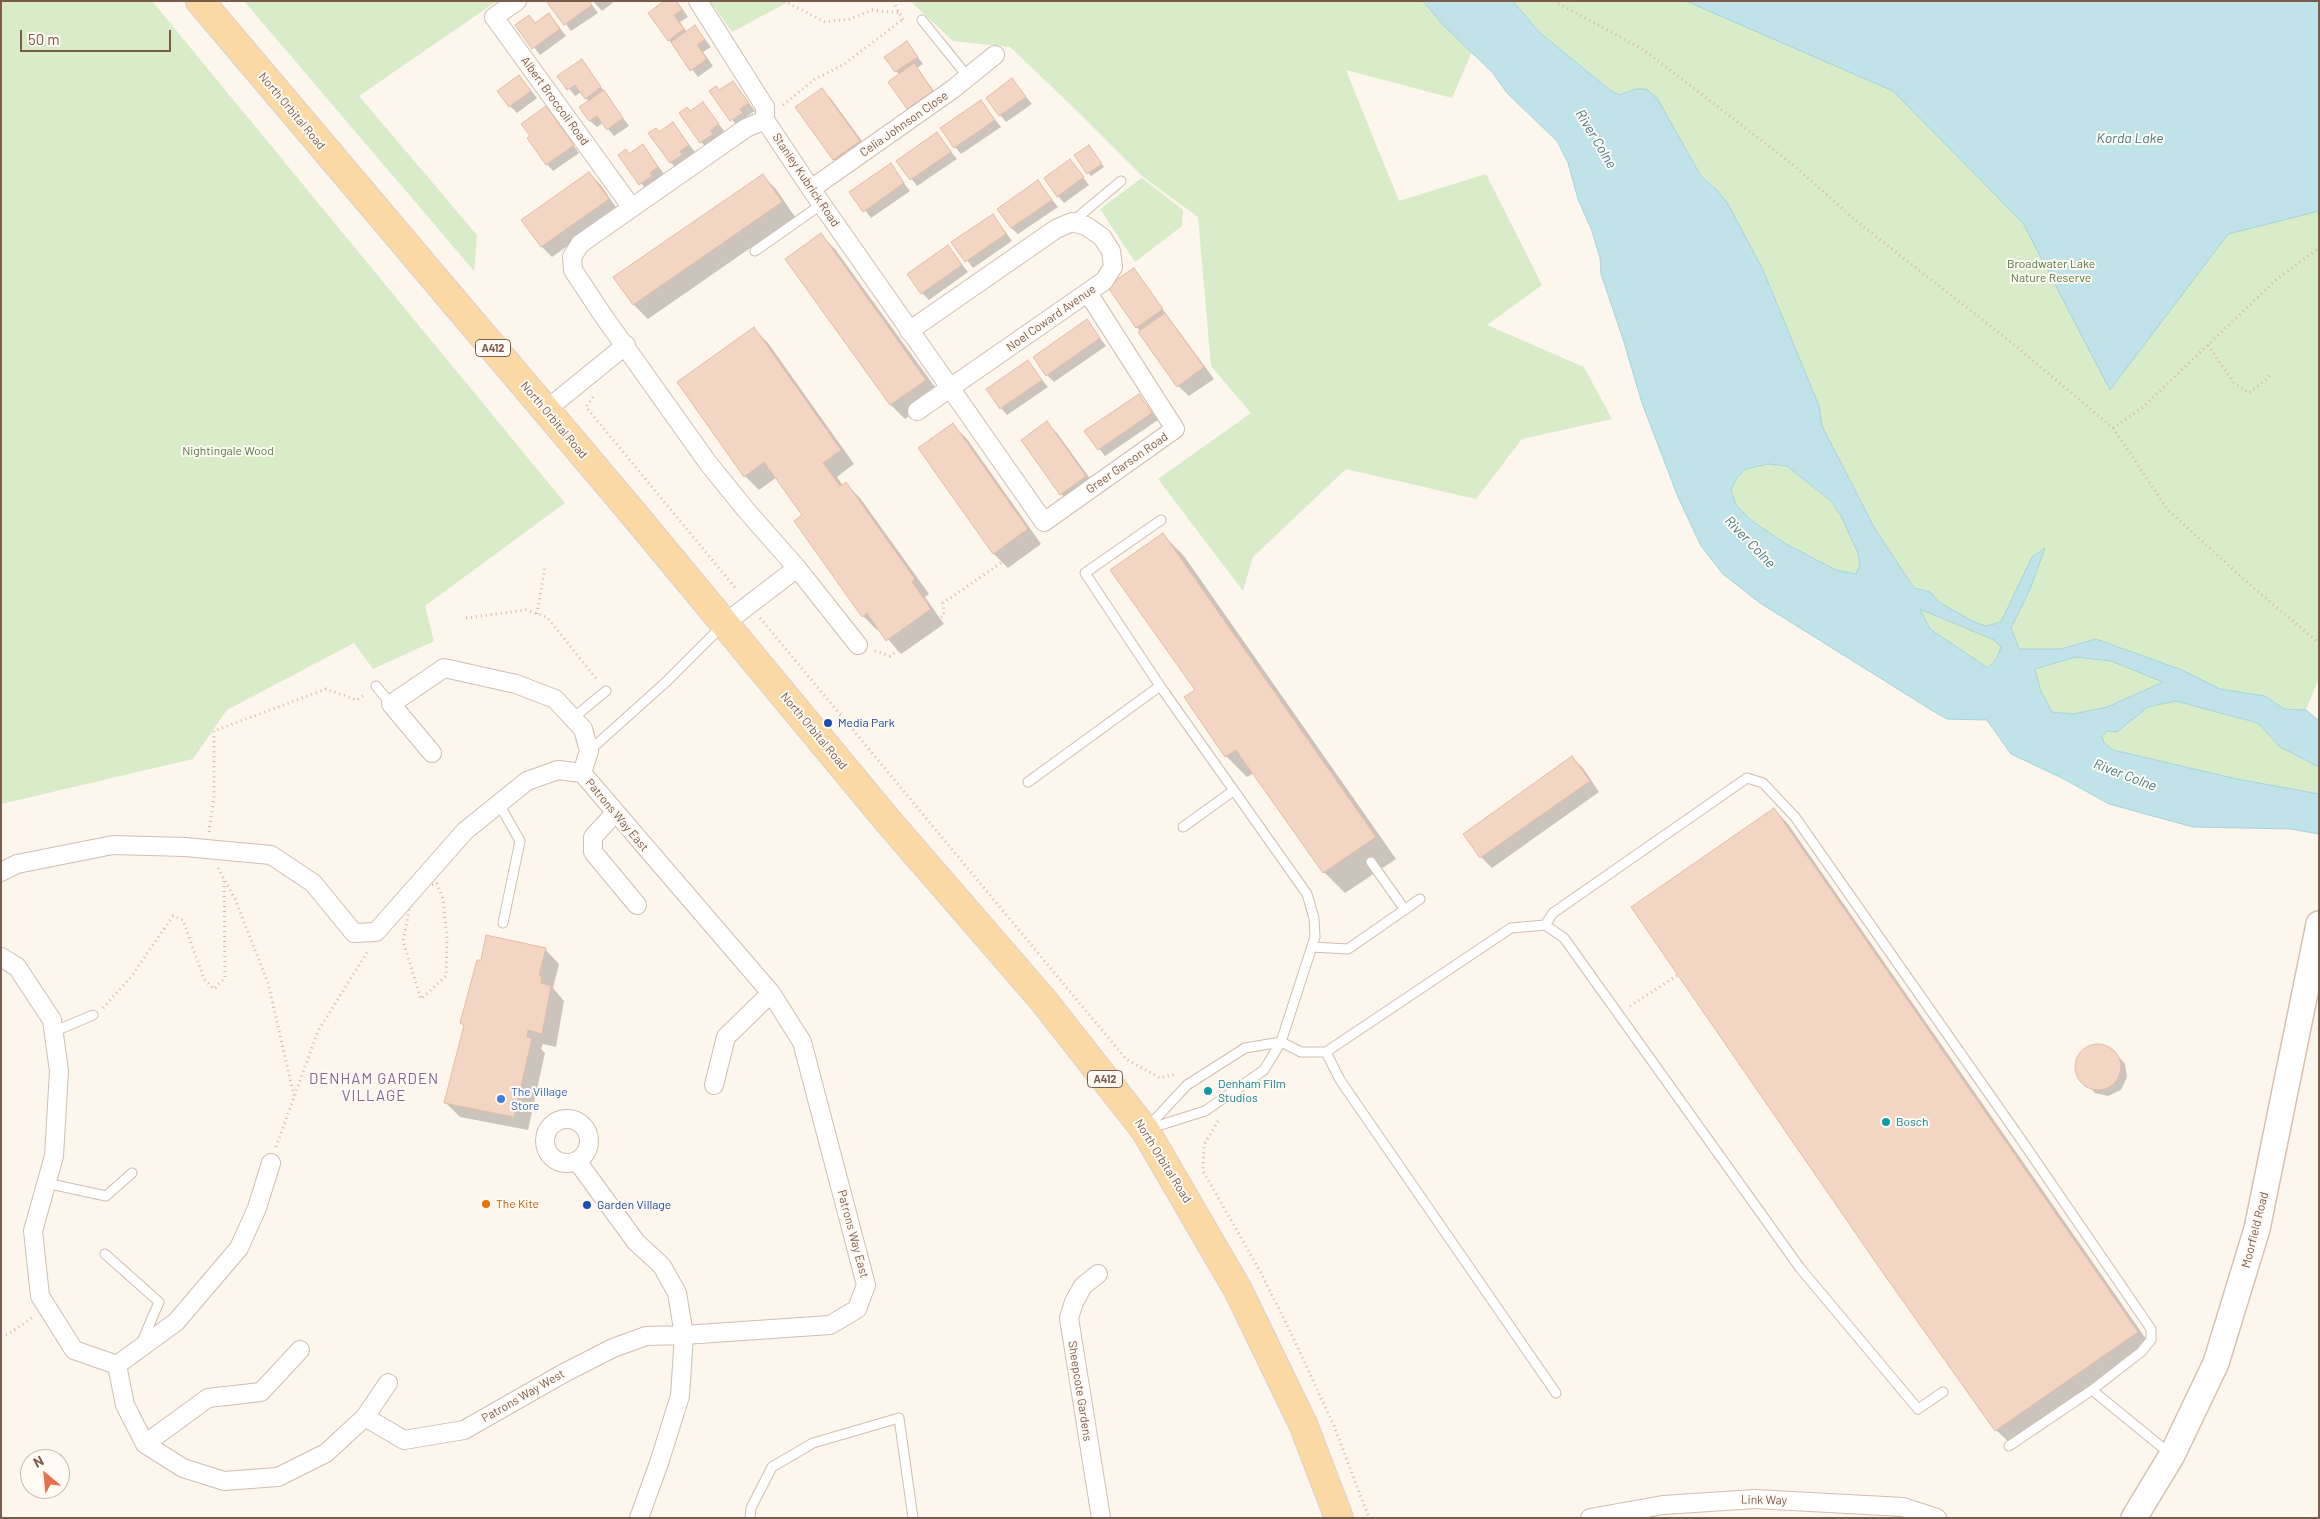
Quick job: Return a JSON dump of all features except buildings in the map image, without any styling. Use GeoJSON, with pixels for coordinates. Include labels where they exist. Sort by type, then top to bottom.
{"type":"FeatureCollection","features":[{"type":"Feature","properties":{"kind":"main road","name":"North Orbital Road"},"geometry":{"type":"LineString","coordinates":[[200,1],[546,410],[888,821],[1043,1000],[1145,1130],[1238,1290],[1303,1424],[1339,1518]]}},
{"type":"Feature","properties":{"kind":"street","name":"Albert Broccoli Road"},"geometry":{"type":"LineString","coordinates":[[517,1],[494,17],[632,208]]}},
{"type":"Feature","properties":{"kind":"street"},"geometry":{"type":"LineString","coordinates":[[698,1],[765,107],[765,120]]}},
{"type":"Feature","properties":{"kind":"street","name":"Celia Johnson Close"},"geometry":{"type":"LineString","coordinates":[[811,190],[968,77],[994,55]]}},
{"type":"Feature","properties":{"kind":"street","name":"Stanley Kubrick Road"},"geometry":{"type":"LineString","coordinates":[[858,645],[797,568],[746,510],[708,462],[602,314],[573,270],[572,257],[580,244],[746,128],[765,120],[811,190],[1044,522]]}},
{"type":"Feature","properties":{"kind":"street"},"geometry":{"type":"LineString","coordinates":[[910,331],[1056,230],[1072,222]]}},
{"type":"Feature","properties":{"kind":"street","name":"Noel Coward Avenue"},"geometry":{"type":"LineString","coordinates":[[917,411],[1104,281],[1113,267],[1111,250],[1102,237],[1086,226],[1072,222]]}},
{"type":"Feature","properties":{"kind":"street","name":"Greer Garson Road"},"geometry":{"type":"LineString","coordinates":[[1044,522],[1175,429],[1088,293]]}},
{"type":"Feature","properties":{"kind":"street"},"geometry":{"type":"LineString","coordinates":[[546,410],[626,345]]}},
{"type":"Feature","properties":{"kind":"street"},"geometry":{"type":"LineString","coordinates":[[724,624],[797,568]]}},
{"type":"Feature","properties":{"kind":"street"},"geometry":{"type":"LineString","coordinates":[[432,753],[391,704],[444,668],[516,684],[555,699],[583,729],[588,751],[582,773]]}},
{"type":"Feature","properties":{"kind":"street","name":"Patrons Way East"},"geometry":{"type":"LineString","coordinates":[[376,932],[466,831],[527,781],[558,770],[582,773],[771,993],[802,1042],[866,1285],[857,1309],[830,1325],[684,1335]]}},
{"type":"Feature","properties":{"kind":"street"},"geometry":{"type":"LineString","coordinates":[[615,813],[593,837],[592,852],[638,905]]}},
{"type":"Feature","properties":{"kind":"street"},"geometry":{"type":"LineString","coordinates":[[1,872],[17,864],[113,846],[207,849],[271,855],[313,884],[354,933],[376,932]]}},
{"type":"Feature","properties":{"kind":"street","name":"Moorfield Road"},"geometry":{"type":"LineString","coordinates":[[2134,1518],[2172,1455],[2216,1364],[2257,1229],[2319,924]]}},
{"type":"Feature","properties":{"kind":"street"},"geometry":{"type":"LineString","coordinates":[[1,957],[17,967],[52,1020],[59,1071],[54,1156],[33,1231],[40,1296],[74,1350],[117,1365]]}},
{"type":"Feature","properties":{"kind":"street"},"geometry":{"type":"LineString","coordinates":[[714,1085],[726,1036],[771,993]]}},
{"type":"Feature","properties":{"kind":"street"},"geometry":{"type":"LineString","coordinates":[[577,1161],[636,1242],[662,1266],[677,1293],[684,1335],[680,1396],[660,1463],[639,1518]]}},
{"type":"Feature","properties":{"kind":"street"},"geometry":{"type":"LineString","coordinates":[[117,1365],[176,1322],[239,1248],[257,1208],[271,1163]]}},
{"type":"Feature","properties":{"kind":"street","name":"Sheepcote Gardens"},"geometry":{"type":"LineString","coordinates":[[1098,1274],[1083,1286],[1074,1302],[1069,1318],[1101,1518]]}},
{"type":"Feature","properties":{"kind":"street","name":"Patrons Way West"},"geometry":{"type":"LineString","coordinates":[[365,1417],[404,1440],[464,1430],[564,1373],[613,1348],[646,1336],[684,1335]]}},
{"type":"Feature","properties":{"kind":"street"},"geometry":{"type":"LineString","coordinates":[[146,1444],[208,1398],[261,1392],[300,1350]]}},
{"type":"Feature","properties":{"kind":"street"},"geometry":{"type":"LineString","coordinates":[[117,1365],[125,1405],[146,1444],[183,1468],[224,1481],[278,1477],[326,1453],[365,1417],[388,1384]]}},
{"type":"Feature","properties":{"kind":"street","name":"Link Way"},"geometry":{"type":"LineString","coordinates":[[1590,1518],[1663,1512],[1755,1498],[1903,1507],[1937,1518]]}},
{"type":"Feature","properties":{"kind":"lane"},"geometry":{"type":"LineString","coordinates":[[922,20],[968,77]]}},
{"type":"Feature","properties":{"kind":"lane"},"geometry":{"type":"LineString","coordinates":[[1072,222],[1121,181]]}},
{"type":"Feature","properties":{"kind":"lane"},"geometry":{"type":"LineString","coordinates":[[755,251],[822,204]]}},
{"type":"Feature","properties":{"kind":"lane"},"geometry":{"type":"LineString","coordinates":[[1145,1130],[1205,1111],[1264,1070],[1281,1042],[1315,937],[1314,918],[1306,894],[1160,686],[1085,574],[1161,520]]}},
{"type":"Feature","properties":{"kind":"lane"},"geometry":{"type":"LineString","coordinates":[[588,751],[666,682],[724,624]]}},
{"type":"Feature","properties":{"kind":"lane"},"geometry":{"type":"LineString","coordinates":[[376,686],[391,704]]}},
{"type":"Feature","properties":{"kind":"lane"},"geometry":{"type":"LineString","coordinates":[[1028,782],[1160,686]]}},
{"type":"Feature","properties":{"kind":"lane"},"geometry":{"type":"LineString","coordinates":[[573,718],[606,691]]}},
{"type":"Feature","properties":{"kind":"lane"},"geometry":{"type":"LineString","coordinates":[[1545,925],[1553,913],[1747,778],[1763,783],[1795,817],[2025,1145],[2151,1329],[2151,1340],[2141,1352],[2092,1390],[2008,1446]]}},
{"type":"Feature","properties":{"kind":"lane"},"geometry":{"type":"LineString","coordinates":[[1183,827],[1234,791]]}},
{"type":"Feature","properties":{"kind":"lane"},"geometry":{"type":"LineString","coordinates":[[499,804],[520,841],[504,923]]}},
{"type":"Feature","properties":{"kind":"lane"},"geometry":{"type":"LineString","coordinates":[[1370,862],[1405,910]]}},
{"type":"Feature","properties":{"kind":"lane"},"geometry":{"type":"LineString","coordinates":[[1312,947],[1348,949],[1420,899]]}},
{"type":"Feature","properties":{"kind":"lane"},"geometry":{"type":"LineString","coordinates":[[1145,1130],[1187,1085],[1245,1048],[1281,1042],[1301,1052],[1326,1052],[1511,928],[1545,925],[1564,938],[1800,1268],[1918,1409],[1944,1392]]}},
{"type":"Feature","properties":{"kind":"lane"},"geometry":{"type":"LineString","coordinates":[[53,1032],[93,1015]]}},
{"type":"Feature","properties":{"kind":"lane"},"geometry":{"type":"LineString","coordinates":[[1326,1052],[1340,1080],[1556,1393]]}},
{"type":"Feature","properties":{"kind":"lane"},"geometry":{"type":"LineString","coordinates":[[46,1183],[106,1196],[132,1173]]}},
{"type":"Feature","properties":{"kind":"lane"},"geometry":{"type":"LineString","coordinates":[[104,1254],[159,1302],[139,1348]]}},
{"type":"Feature","properties":{"kind":"lane"},"geometry":{"type":"LineString","coordinates":[[2092,1390],[2172,1455]]}},
{"type":"Feature","properties":{"kind":"lane"},"geometry":{"type":"LineString","coordinates":[[750,1518],[750,1508],[772,1467],[813,1443],[899,1418],[912,1518]]}},
{"type":"Feature","properties":{"kind":"path"},"geometry":{"type":"LineString","coordinates":[[784,1],[825,22],[850,19],[872,10],[899,13]]}},
{"type":"Feature","properties":{"kind":"path"},"geometry":{"type":"LineString","coordinates":[[893,1],[902,20]]}},
{"type":"Feature","properties":{"kind":"path"},"geometry":{"type":"LineString","coordinates":[[1554,1],[1644,50],[1792,164],[1860,224],[2012,343],[2113,428],[2168,510],[2250,585],[2319,643]]}},
{"type":"Feature","properties":{"kind":"path"},"geometry":{"type":"LineString","coordinates":[[765,120],[815,79],[843,64],[902,20],[922,20]]}},
{"type":"Feature","properties":{"kind":"path"},"geometry":{"type":"LineString","coordinates":[[2113,428],[2143,407],[2278,278],[2319,248]]}},
{"type":"Feature","properties":{"kind":"path"},"geometry":{"type":"LineString","coordinates":[[2208,345],[2234,383],[2250,393],[2271,375]]}},
{"type":"Feature","properties":{"kind":"path"},"geometry":{"type":"LineString","coordinates":[[597,392],[586,407],[748,605],[1126,1059],[1160,1078],[1179,1073]]}},
{"type":"Feature","properties":{"kind":"path"},"geometry":{"type":"LineString","coordinates":[[858,645],[890,656],[944,615],[943,602],[1040,536],[1044,522]]}},
{"type":"Feature","properties":{"kind":"path"},"geometry":{"type":"LineString","coordinates":[[537,614],[545,567]]}},
{"type":"Feature","properties":{"kind":"path"},"geometry":{"type":"LineString","coordinates":[[466,618],[526,610],[547,617],[606,691]]}},
{"type":"Feature","properties":{"kind":"path"},"geometry":{"type":"LineString","coordinates":[[294,1096],[268,983],[235,899],[207,849],[214,796],[214,731],[326,689],[357,700],[376,686]]}},
{"type":"Feature","properties":{"kind":"path"},"geometry":{"type":"LineString","coordinates":[[93,1015],[103,1008],[131,977],[172,916],[183,920],[204,980],[214,989],[226,978],[224,880]]}},
{"type":"Feature","properties":{"kind":"path"},"geometry":{"type":"LineString","coordinates":[[437,883],[443,899],[447,939],[446,976],[421,999],[403,941],[413,891],[437,883]]}},
{"type":"Feature","properties":{"kind":"path"},"geometry":{"type":"LineString","coordinates":[[271,1163],[318,1031],[372,946],[376,932]]}},
{"type":"Feature","properties":{"kind":"path"},"geometry":{"type":"LineString","coordinates":[[1615,1009],[1632,1006],[1678,975]]}},
{"type":"Feature","properties":{"kind":"path"},"geometry":{"type":"LineString","coordinates":[[1203,1172],[1204,1145],[1218,1120],[1225,1116]]}},
{"type":"Feature","properties":{"kind":"path"},"geometry":{"type":"LineString","coordinates":[[1,1334],[7,1335],[48,1307]]}},
{"type":"Feature","properties":{"kind":"green space","name":"Nightingale Wood"},"geometry":{"type":"Polygon","coordinates":[[[1,1],[152,1],[565,503],[425,606],[434,641],[373,669],[354,643],[227,710],[193,759],[1,804],[1,1]]]}},
{"type":"Feature","properties":{"kind":"green space"},"geometry":{"type":"Polygon","coordinates":[[[244,1],[497,1],[359,96],[477,235],[474,271],[244,1]]]}},
{"type":"Feature","properties":{"kind":"green space"},"geometry":{"type":"Polygon","coordinates":[[[710,1],[790,1],[732,32],[710,1]]]}},
{"type":"Feature","properties":{"kind":"green space"},"geometry":{"type":"Polygon","coordinates":[[[910,1],[1424,1],[1472,52],[1452,98],[1346,70],[1399,201],[1486,174],[1542,285],[1487,325],[1584,367],[1612,419],[1522,439],[1476,499],[1346,469],[1253,557],[1243,591],[1158,479],[1251,413],[1211,366],[1198,217],[1142,176],[1010,47],[953,41],[910,1]]]}},
{"type":"Feature","properties":{"kind":"green space","name":"Broadwater Lake Nature Reserve"},"geometry":{"type":"Polygon","coordinates":[[[1513,1],[2319,1],[2319,678],[2306,710],[2284,709],[2265,696],[2220,689],[2182,670],[2096,639],[2061,649],[2019,649],[2011,628],[2030,589],[2032,557],[2002,622],[1986,626],[1974,622],[1939,602],[1930,592],[1914,588],[1875,529],[1822,426],[1819,406],[1763,270],[1717,190],[1701,176],[1685,146],[1635,89],[1619,95],[1611,91],[1539,32],[1513,1]]]}},
{"type":"Feature","properties":{"kind":"green space"},"geometry":{"type":"Polygon","coordinates":[[[1142,178],[1183,210],[1182,226],[1135,262],[1100,209],[1142,178]]]}},
{"type":"Feature","properties":{"kind":"green space"},"geometry":{"type":"Polygon","coordinates":[[[1768,464],[1787,466],[1831,501],[1841,516],[1858,553],[1860,564],[1856,574],[1836,570],[1786,544],[1752,521],[1736,505],[1731,490],[1737,477],[1746,469],[1768,464]]]}},
{"type":"Feature","properties":{"kind":"green space"},"geometry":{"type":"Polygon","coordinates":[[[1920,608],[1994,640],[2002,647],[1997,658],[1988,668],[1929,629],[1920,608]]]}},
{"type":"Feature","properties":{"kind":"green space"},"geometry":{"type":"Polygon","coordinates":[[[2076,657],[2111,661],[2164,682],[2107,707],[2073,714],[2052,712],[2040,689],[2035,669],[2076,657]]]}},
{"type":"Feature","properties":{"kind":"green space"},"geometry":{"type":"Polygon","coordinates":[[[2176,701],[2258,723],[2280,747],[2319,767],[2319,794],[2237,779],[2113,750],[2104,743],[2102,736],[2108,731],[2117,732],[2148,707],[2176,701]]]}},
{"type":"Feature","properties":{"kind":"water","name":"River Colne"},"geometry":{"type":"Polygon","coordinates":[[[1423,1],[1513,1],[1539,32],[1611,91],[1619,95],[1635,89],[1646,89],[1657,98],[1701,176],[1717,190],[1728,204],[1763,270],[1819,406],[1822,426],[1875,529],[1914,588],[1930,592],[1939,602],[1974,622],[1986,626],[2001,622],[2032,557],[2045,548],[2030,589],[2011,628],[2019,649],[2061,649],[2096,639],[2182,670],[2220,689],[2265,696],[2284,709],[2306,710],[2319,721],[2319,767],[2280,747],[2258,723],[2176,701],[2148,707],[2117,732],[2108,731],[2102,736],[2104,743],[2113,750],[2237,779],[2319,794],[2319,834],[2291,829],[2193,827],[2109,804],[2064,779],[2011,754],[1987,720],[1947,719],[1933,711],[1760,603],[1723,574],[1701,546],[1678,497],[1642,403],[1601,274],[1600,258],[1592,231],[1578,199],[1568,163],[1557,141],[1507,93],[1492,72],[1445,27],[1423,1]],[[1768,464],[1746,469],[1737,477],[1731,490],[1736,505],[1752,521],[1786,544],[1836,570],[1856,574],[1860,564],[1858,553],[1841,516],[1831,501],[1787,466],[1768,464]],[[1920,609],[1930,629],[1988,668],[1997,658],[2001,647],[1994,640],[1920,609]],[[2076,657],[2035,669],[2040,689],[2052,712],[2073,714],[2107,707],[2163,682],[2111,661],[2076,657]]]}},
{"type":"Feature","properties":{"kind":"water","name":"Korda Lake"},"geometry":{"type":"Polygon","coordinates":[[[1686,1],[2319,1],[2319,211],[2228,234],[2110,390],[2023,223],[1893,91],[1686,1]]]}},
{"type":"Feature","properties":{"kind":"place","name":"Media Park"},"geometry":{"type":"Point","coordinates":[828,723]}},
{"type":"Feature","properties":{"kind":"place","name":"Denham Film Studios"},"geometry":{"type":"Point","coordinates":[1208,1091]}},
{"type":"Feature","properties":{"kind":"place","name":"The Village Store"},"geometry":{"type":"Point","coordinates":[501,1099]}},
{"type":"Feature","properties":{"kind":"place","name":"Bosch"},"geometry":{"type":"Point","coordinates":[1886,1122]}},
{"type":"Feature","properties":{"kind":"place","name":"The Kite"},"geometry":{"type":"Point","coordinates":[486,1204]}},
{"type":"Feature","properties":{"kind":"place","name":"Garden Village"},"geometry":{"type":"Point","coordinates":[587,1205]}},
{"type":"Feature","properties":{"kind":"district","name":"DENHAM GARDEN VILLAGE"},"geometry":{"type":"Point","coordinates":[374,1088]}}]}
